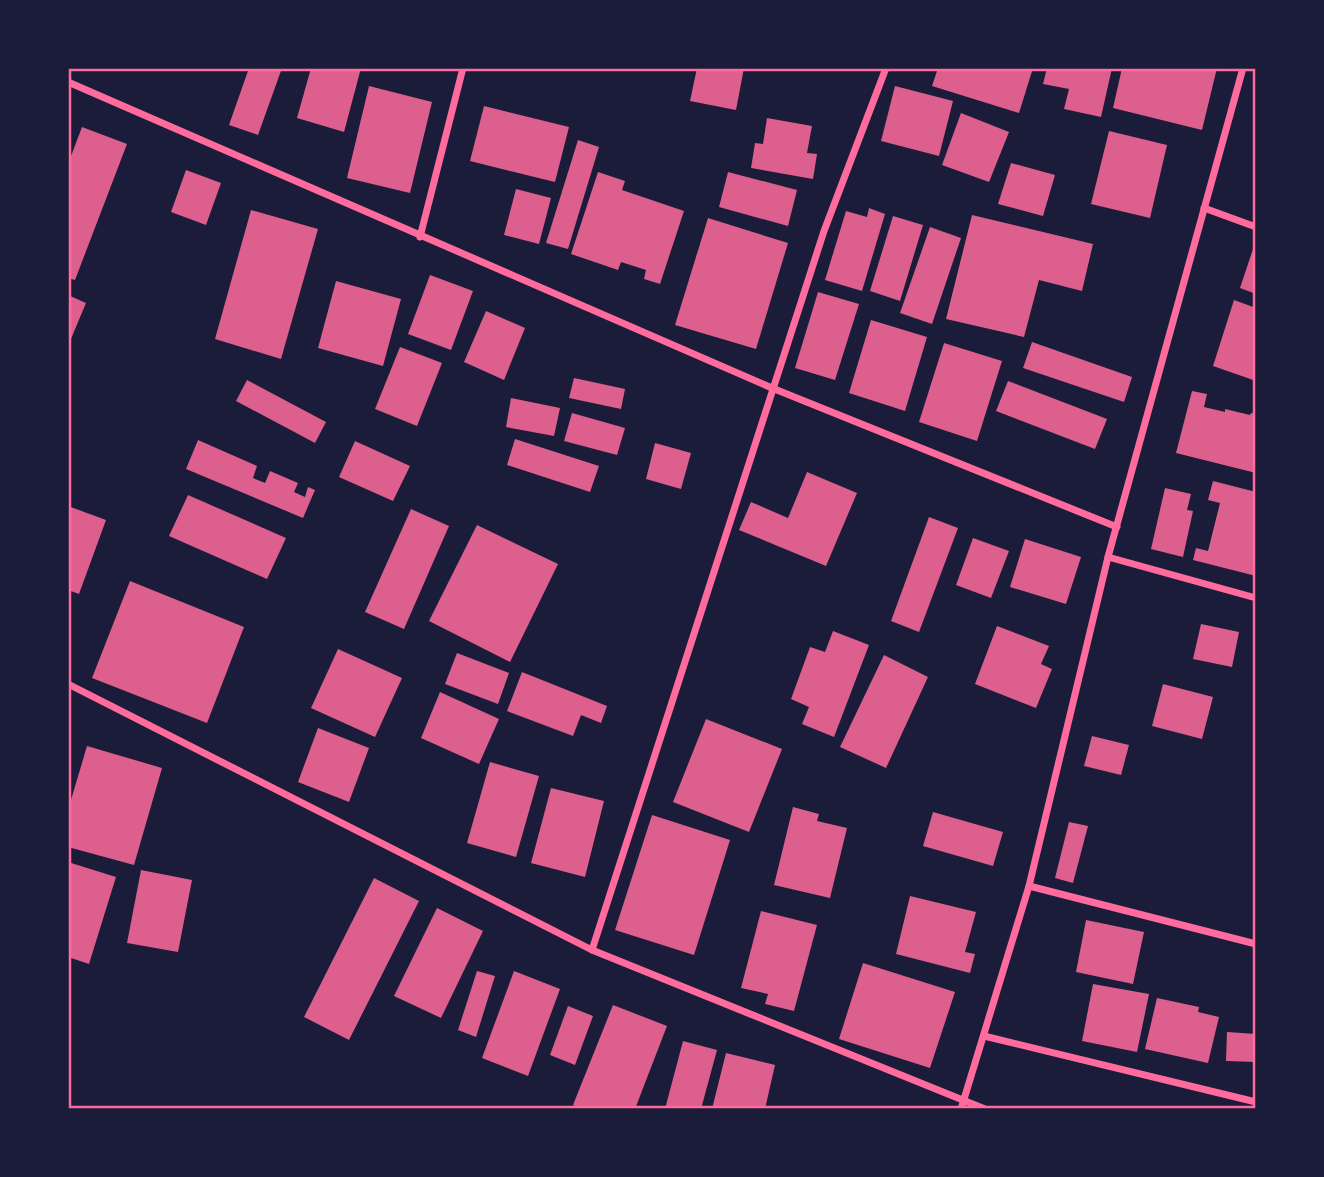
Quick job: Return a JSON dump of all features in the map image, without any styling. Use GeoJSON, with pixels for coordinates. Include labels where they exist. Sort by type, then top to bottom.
{"type":"FeatureCollection","features":[{"type":"Feature","properties":{"kind":"street"},"geometry":{"type":"LineString","coordinates":[[420,237],[463,68]]}},
{"type":"Feature","properties":{"kind":"street"},"geometry":{"type":"LineString","coordinates":[[592,950],[824,231],[886,68]]}},
{"type":"Feature","properties":{"kind":"street"},"geometry":{"type":"LineString","coordinates":[[961,1109],[1029,886],[1108,557],[1242,68]]}},
{"type":"Feature","properties":{"kind":"street"},"geometry":{"type":"LineString","coordinates":[[68,82],[772,388],[1116,527]]}},
{"type":"Feature","properties":{"kind":"street"},"geometry":{"type":"LineString","coordinates":[[1204,208],[1256,227]]}},
{"type":"Feature","properties":{"kind":"street"},"geometry":{"type":"LineString","coordinates":[[1108,557],[1256,598]]}},
{"type":"Feature","properties":{"kind":"street"},"geometry":{"type":"LineString","coordinates":[[68,684],[592,950],[985,1109]]}},
{"type":"Feature","properties":{"kind":"street"},"geometry":{"type":"LineString","coordinates":[[1029,886],[1256,944]]}},
{"type":"Feature","properties":{"kind":"street"},"geometry":{"type":"LineString","coordinates":[[984,1036],[1256,1102]]}},
{"type":"Feature","properties":{"kind":"building"},"geometry":{"type":"Polygon","coordinates":[[[249,68],[282,68],[258,135],[229,125],[249,68]]]}},
{"type":"Feature","properties":{"kind":"building"},"geometry":{"type":"Polygon","coordinates":[[[311,68],[361,68],[344,132],[297,118],[311,68]]]}},
{"type":"Feature","properties":{"kind":"building"},"geometry":{"type":"Polygon","coordinates":[[[697,68],[744,68],[736,110],[690,101],[697,68]]]}},
{"type":"Feature","properties":{"kind":"building"},"geometry":{"type":"Polygon","coordinates":[[[938,68],[1033,68],[1019,113],[932,86],[938,68]]]}},
{"type":"Feature","properties":{"kind":"building"},"geometry":{"type":"Polygon","coordinates":[[[1047,68],[1112,68],[1101,117],[1064,109],[1069,89],[1043,84],[1047,68]]]}},
{"type":"Feature","properties":{"kind":"building"},"geometry":{"type":"Polygon","coordinates":[[[1122,68],[1217,68],[1202,130],[1113,108],[1122,68]]]}},
{"type":"Feature","properties":{"kind":"building"},"geometry":{"type":"Polygon","coordinates":[[[369,86],[432,102],[410,193],[347,178],[369,86]]]}},
{"type":"Feature","properties":{"kind":"building"},"geometry":{"type":"Polygon","coordinates":[[[895,86],[953,101],[939,156],[881,141],[895,86]]]}},
{"type":"Feature","properties":{"kind":"building"},"geometry":{"type":"Polygon","coordinates":[[[484,106],[569,127],[555,182],[470,161],[484,106]]]}},
{"type":"Feature","properties":{"kind":"building"},"geometry":{"type":"Polygon","coordinates":[[[961,113],[1009,132],[989,182],[942,165],[961,113]]]}},
{"type":"Feature","properties":{"kind":"building"},"geometry":{"type":"Polygon","coordinates":[[[767,118],[812,126],[807,153],[817,154],[813,179],[751,168],[755,143],[763,144],[767,118]]]}},
{"type":"Feature","properties":{"kind":"building"},"geometry":{"type":"Polygon","coordinates":[[[82,127],[127,144],[75,280],[68,278],[68,164],[82,127]]]}},
{"type":"Feature","properties":{"kind":"building"},"geometry":{"type":"Polygon","coordinates":[[[1109,131],[1167,145],[1150,218],[1091,204],[1109,131]]]}},
{"type":"Feature","properties":{"kind":"building"},"geometry":{"type":"Polygon","coordinates":[[[578,140],[599,147],[568,249],[546,243],[578,140]]]}},
{"type":"Feature","properties":{"kind":"building"},"geometry":{"type":"Polygon","coordinates":[[[1011,163],[1055,175],[1043,216],[998,204],[1011,163]]]}},
{"type":"Feature","properties":{"kind":"building"},"geometry":{"type":"Polygon","coordinates":[[[186,170],[221,183],[206,225],[171,212],[186,170]]]}},
{"type":"Feature","properties":{"kind":"building"},"geometry":{"type":"Polygon","coordinates":[[[598,172],[625,181],[622,190],[684,211],[660,284],[644,279],[646,270],[621,262],[618,270],[571,254],[598,172]]]}},
{"type":"Feature","properties":{"kind":"building"},"geometry":{"type":"Polygon","coordinates":[[[728,172],[797,190],[788,226],[719,207],[728,172]]]}},
{"type":"Feature","properties":{"kind":"building"},"geometry":{"type":"Polygon","coordinates":[[[516,189],[551,198],[539,244],[504,235],[516,189]]]}},
{"type":"Feature","properties":{"kind":"building"},"geometry":{"type":"Polygon","coordinates":[[[869,208],[885,214],[862,291],[825,280],[846,211],[867,217],[869,208]]]}},
{"type":"Feature","properties":{"kind":"building"},"geometry":{"type":"Polygon","coordinates":[[[251,210],[318,229],[281,359],[215,339],[251,210]]]}},
{"type":"Feature","properties":{"kind":"building"},"geometry":{"type":"Polygon","coordinates":[[[972,215],[1093,244],[1082,291],[1039,280],[1024,337],[946,319],[972,215]]]}},
{"type":"Feature","properties":{"kind":"building"},"geometry":{"type":"Polygon","coordinates":[[[893,216],[923,225],[900,301],[870,291],[893,216]]]}},
{"type":"Feature","properties":{"kind":"building"},"geometry":{"type":"Polygon","coordinates":[[[708,218],[788,243],[756,349],[675,325],[708,218]]]}},
{"type":"Feature","properties":{"kind":"building"},"geometry":{"type":"Polygon","coordinates":[[[930,227],[961,238],[932,324],[900,313],[930,227]]]}},
{"type":"Feature","properties":{"kind":"building"},"geometry":{"type":"Polygon","coordinates":[[[1256,243],[1256,294],[1240,288],[1256,243]]]}},
{"type":"Feature","properties":{"kind":"building"},"geometry":{"type":"Polygon","coordinates":[[[430,275],[473,291],[451,350],[408,334],[430,275]]]}},
{"type":"Feature","properties":{"kind":"building"},"geometry":{"type":"Polygon","coordinates":[[[336,281],[401,299],[383,366],[318,348],[336,281]]]}},
{"type":"Feature","properties":{"kind":"building"},"geometry":{"type":"Polygon","coordinates":[[[818,292],[859,304],[835,380],[795,368],[818,292]]]}},
{"type":"Feature","properties":{"kind":"building"},"geometry":{"type":"Polygon","coordinates":[[[68,295],[86,303],[68,346],[68,295]]]}},
{"type":"Feature","properties":{"kind":"building"},"geometry":{"type":"Polygon","coordinates":[[[1234,300],[1256,308],[1256,381],[1213,366],[1234,300]]]}},
{"type":"Feature","properties":{"kind":"building"},"geometry":{"type":"Polygon","coordinates":[[[486,311],[525,328],[504,380],[464,362],[486,311]]]}},
{"type":"Feature","properties":{"kind":"building"},"geometry":{"type":"Polygon","coordinates":[[[871,320],[927,337],[905,411],[849,393],[871,320]]]}},
{"type":"Feature","properties":{"kind":"building"},"geometry":{"type":"Polygon","coordinates":[[[1032,342],[1132,377],[1124,402],[1023,368],[1032,342]]]}},
{"type":"Feature","properties":{"kind":"building"},"geometry":{"type":"Polygon","coordinates":[[[944,343],[1002,361],[977,441],[919,422],[944,343]]]}},
{"type":"Feature","properties":{"kind":"building"},"geometry":{"type":"Polygon","coordinates":[[[400,347],[442,363],[417,426],[375,409],[400,347]]]}},
{"type":"Feature","properties":{"kind":"building"},"geometry":{"type":"Polygon","coordinates":[[[574,378],[625,389],[621,409],[569,398],[574,378]]]}},
{"type":"Feature","properties":{"kind":"building"},"geometry":{"type":"Polygon","coordinates":[[[247,380],[326,422],[315,443],[236,401],[247,380]]]}},
{"type":"Feature","properties":{"kind":"building"},"geometry":{"type":"Polygon","coordinates":[[[1008,381],[1107,419],[1095,449],[996,411],[1008,381]]]}},
{"type":"Feature","properties":{"kind":"building"},"geometry":{"type":"Polygon","coordinates":[[[1192,391],[1207,394],[1204,407],[1225,412],[1225,409],[1256,414],[1256,473],[1176,453],[1192,391]]]}},
{"type":"Feature","properties":{"kind":"building"},"geometry":{"type":"Polygon","coordinates":[[[511,398],[560,408],[554,436],[506,427],[511,398]]]}},
{"type":"Feature","properties":{"kind":"building"},"geometry":{"type":"Polygon","coordinates":[[[572,413],[625,428],[617,455],[564,441],[572,413]]]}},
{"type":"Feature","properties":{"kind":"building"},"geometry":{"type":"Polygon","coordinates":[[[515,439],[599,466],[590,492],[507,465],[515,439]]]}},
{"type":"Feature","properties":{"kind":"building"},"geometry":{"type":"Polygon","coordinates":[[[198,440],[257,466],[253,478],[265,483],[270,471],[298,483],[294,492],[305,497],[308,487],[315,490],[303,518],[186,469],[198,440]]]}},
{"type":"Feature","properties":{"kind":"building"},"geometry":{"type":"Polygon","coordinates":[[[355,441],[410,466],[393,501],[339,477],[355,441]]]}},
{"type":"Feature","properties":{"kind":"building"},"geometry":{"type":"Polygon","coordinates":[[[655,443],[691,453],[681,489],[646,479],[655,443]]]}},
{"type":"Feature","properties":{"kind":"building"},"geometry":{"type":"Polygon","coordinates":[[[807,472],[857,493],[826,566],[739,530],[751,502],[788,518],[807,472]]]}},
{"type":"Feature","properties":{"kind":"building"},"geometry":{"type":"Polygon","coordinates":[[[1213,481],[1256,492],[1256,576],[1193,560],[1196,548],[1208,551],[1220,503],[1208,500],[1213,481]]]}},
{"type":"Feature","properties":{"kind":"building"},"geometry":{"type":"Polygon","coordinates":[[[1165,488],[1191,494],[1187,510],[1193,511],[1183,557],[1151,549],[1165,488]]]}},
{"type":"Feature","properties":{"kind":"building"},"geometry":{"type":"Polygon","coordinates":[[[188,495],[286,538],[267,579],[169,536],[188,495]]]}},
{"type":"Feature","properties":{"kind":"building"},"geometry":{"type":"Polygon","coordinates":[[[68,506],[106,520],[79,594],[68,590],[68,506]]]}},
{"type":"Feature","properties":{"kind":"building"},"geometry":{"type":"Polygon","coordinates":[[[411,509],[449,526],[404,629],[365,612],[411,509]]]}},
{"type":"Feature","properties":{"kind":"building"},"geometry":{"type":"Polygon","coordinates":[[[929,517],[958,528],[919,632],[891,621],[929,517]]]}},
{"type":"Feature","properties":{"kind":"building"},"geometry":{"type":"Polygon","coordinates":[[[477,525],[558,564],[510,662],[429,621],[477,525]]]}},
{"type":"Feature","properties":{"kind":"building"},"geometry":{"type":"Polygon","coordinates":[[[973,538],[1009,551],[991,598],[956,585],[973,538]]]}},
{"type":"Feature","properties":{"kind":"building"},"geometry":{"type":"Polygon","coordinates":[[[1025,539],[1081,557],[1066,604],[1010,587],[1025,539]]]}},
{"type":"Feature","properties":{"kind":"building"},"geometry":{"type":"Polygon","coordinates":[[[130,581],[244,627],[207,723],[92,678],[130,581]]]}},
{"type":"Feature","properties":{"kind":"building"},"geometry":{"type":"Polygon","coordinates":[[[1201,624],[1239,632],[1232,667],[1193,659],[1201,624]]]}},
{"type":"Feature","properties":{"kind":"building"},"geometry":{"type":"Polygon","coordinates":[[[997,626],[1049,646],[1041,664],[1052,669],[1036,708],[975,684],[997,626]]]}},
{"type":"Feature","properties":{"kind":"building"},"geometry":{"type":"Polygon","coordinates":[[[833,631],[869,645],[834,737],[802,724],[809,707],[791,699],[810,647],[825,652],[833,631]]]}},
{"type":"Feature","properties":{"kind":"building"},"geometry":{"type":"Polygon","coordinates":[[[338,649],[402,678],[375,737],[311,708],[338,649]]]}},
{"type":"Feature","properties":{"kind":"building"},"geometry":{"type":"Polygon","coordinates":[[[457,653],[509,673],[498,704],[445,684],[457,653]]]}},
{"type":"Feature","properties":{"kind":"building"},"geometry":{"type":"Polygon","coordinates":[[[884,655],[928,677],[886,768],[840,747],[884,655]]]}},
{"type":"Feature","properties":{"kind":"building"},"geometry":{"type":"Polygon","coordinates":[[[522,672],[607,706],[601,723],[581,715],[573,736],[507,711],[522,672]]]}},
{"type":"Feature","properties":{"kind":"building"},"geometry":{"type":"Polygon","coordinates":[[[1163,684],[1213,697],[1202,739],[1152,726],[1163,684]]]}},
{"type":"Feature","properties":{"kind":"building"},"geometry":{"type":"Polygon","coordinates":[[[440,692],[499,719],[479,764],[421,738],[440,692]]]}},
{"type":"Feature","properties":{"kind":"building"},"geometry":{"type":"Polygon","coordinates":[[[706,719],[782,749],[749,832],[673,802],[706,719]]]}},
{"type":"Feature","properties":{"kind":"building"},"geometry":{"type":"Polygon","coordinates":[[[318,728],[369,748],[349,802],[298,782],[318,728]]]}},
{"type":"Feature","properties":{"kind":"building"},"geometry":{"type":"Polygon","coordinates":[[[1092,736],[1129,745],[1121,775],[1084,766],[1092,736]]]}},
{"type":"Feature","properties":{"kind":"building"},"geometry":{"type":"Polygon","coordinates":[[[87,746],[162,768],[134,865],[68,847],[68,810],[87,746]]]}},
{"type":"Feature","properties":{"kind":"building"},"geometry":{"type":"Polygon","coordinates":[[[490,762],[539,776],[516,857],[467,843],[490,762]]]}},
{"type":"Feature","properties":{"kind":"building"},"geometry":{"type":"Polygon","coordinates":[[[551,788],[604,801],[585,877],[531,863],[551,788]]]}},
{"type":"Feature","properties":{"kind":"building"},"geometry":{"type":"Polygon","coordinates":[[[793,807],[819,814],[817,821],[847,828],[830,898],[774,885],[793,807]]]}},
{"type":"Feature","properties":{"kind":"building"},"geometry":{"type":"Polygon","coordinates":[[[933,812],[1003,832],[993,866],[923,846],[933,812]]]}},
{"type":"Feature","properties":{"kind":"building"},"geometry":{"type":"Polygon","coordinates":[[[652,815],[730,840],[694,955],[615,930],[652,815]]]}},
{"type":"Feature","properties":{"kind":"building"},"geometry":{"type":"Polygon","coordinates":[[[1069,822],[1088,826],[1073,883],[1055,878],[1069,822]]]}},
{"type":"Feature","properties":{"kind":"building"},"geometry":{"type":"Polygon","coordinates":[[[68,862],[116,877],[89,964],[68,957],[68,862]]]}},
{"type":"Feature","properties":{"kind":"building"},"geometry":{"type":"Polygon","coordinates":[[[141,870],[192,880],[178,952],[127,943],[141,870]]]}},
{"type":"Feature","properties":{"kind":"building"},"geometry":{"type":"Polygon","coordinates":[[[374,878],[419,901],[349,1040],[304,1017],[374,878]]]}},
{"type":"Feature","properties":{"kind":"building"},"geometry":{"type":"Polygon","coordinates":[[[910,896],[976,912],[965,952],[975,954],[970,973],[896,954],[910,896]]]}},
{"type":"Feature","properties":{"kind":"building"},"geometry":{"type":"Polygon","coordinates":[[[437,908],[483,931],[441,1018],[394,996],[437,908]]]}},
{"type":"Feature","properties":{"kind":"building"},"geometry":{"type":"Polygon","coordinates":[[[761,911],[817,925],[794,1011],[765,1004],[768,994],[741,988],[761,911]]]}},
{"type":"Feature","properties":{"kind":"building"},"geometry":{"type":"Polygon","coordinates":[[[1086,920],[1144,932],[1133,984],[1076,972],[1086,920]]]}},
{"type":"Feature","properties":{"kind":"building"},"geometry":{"type":"Polygon","coordinates":[[[863,963],[955,992],[930,1068],[839,1039],[863,963]]]}},
{"type":"Feature","properties":{"kind":"building"},"geometry":{"type":"Polygon","coordinates":[[[477,971],[495,976],[476,1037],[458,1030],[477,971]]]}},
{"type":"Feature","properties":{"kind":"building"},"geometry":{"type":"Polygon","coordinates":[[[514,971],[560,989],[528,1076],[482,1058],[514,971]]]}},
{"type":"Feature","properties":{"kind":"building"},"geometry":{"type":"Polygon","coordinates":[[[1093,984],[1149,994],[1137,1052],[1082,1041],[1093,984]]]}},
{"type":"Feature","properties":{"kind":"building"},"geometry":{"type":"Polygon","coordinates":[[[1157,998],[1199,1007],[1198,1012],[1219,1017],[1208,1063],[1145,1049],[1157,998]]]}},
{"type":"Feature","properties":{"kind":"building"},"geometry":{"type":"Polygon","coordinates":[[[613,1005],[667,1026],[635,1109],[582,1109],[573,1105],[613,1005]]]}},
{"type":"Feature","properties":{"kind":"building"},"geometry":{"type":"Polygon","coordinates":[[[568,1006],[593,1016],[575,1065],[550,1055],[568,1006]]]}},
{"type":"Feature","properties":{"kind":"building"},"geometry":{"type":"Polygon","coordinates":[[[1227,1032],[1256,1034],[1256,1062],[1226,1061],[1227,1032]]]}},
{"type":"Feature","properties":{"kind":"building"},"geometry":{"type":"Polygon","coordinates":[[[683,1041],[717,1050],[701,1109],[665,1109],[683,1041]]]}},
{"type":"Feature","properties":{"kind":"building"},"geometry":{"type":"Polygon","coordinates":[[[726,1053],[775,1065],[765,1109],[712,1109],[726,1053]]]}}]}
